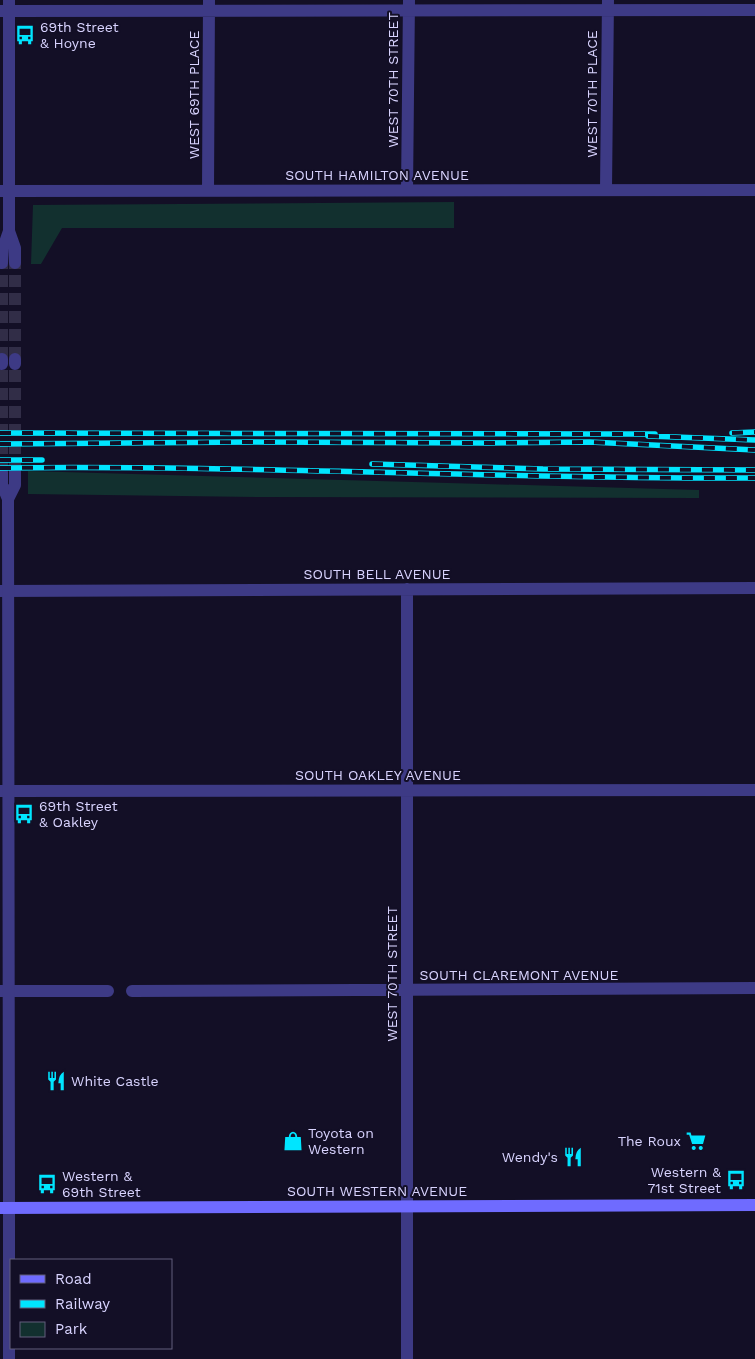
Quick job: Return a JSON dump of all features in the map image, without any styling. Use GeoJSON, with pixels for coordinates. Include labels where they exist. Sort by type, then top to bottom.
{"type":"FeatureCollection","features":[{"type":"Feature","properties":{"kind":"main road","name":"SOUTH WESTERN AVENUE"},"geometry":{"type":"LineString","coordinates":[[4,1208],[755,1204]]}},
{"type":"Feature","properties":{"kind":"street","name":"WEST 69TH PLACE"},"geometry":{"type":"LineString","coordinates":[[208,190],[209,5]]}},
{"type":"Feature","properties":{"kind":"street"},"geometry":{"type":"LineString","coordinates":[[9,263],[16,248],[9,231],[4,192],[6,7],[608,5],[755,10]]}},
{"type":"Feature","properties":{"kind":"street","name":"WEST 70TH PLACE"},"geometry":{"type":"LineString","coordinates":[[606,189],[608,5]]}},
{"type":"Feature","properties":{"kind":"street","name":"WEST 70TH STREET"},"geometry":{"type":"LineString","coordinates":[[407,190],[408,6]]}},
{"type":"Feature","properties":{"kind":"street","name":"SOUTH HAMILTON AVENUE"},"geometry":{"type":"LineString","coordinates":[[4,192],[755,190]]}},
{"type":"Feature","properties":{"kind":"street"},"geometry":{"type":"LineString","coordinates":[[8,472],[15,485],[8,499],[4,591],[4,1208],[9,1359]]}},
{"type":"Feature","properties":{"kind":"street","name":"SOUTH BELL AVENUE"},"geometry":{"type":"LineString","coordinates":[[4,591],[755,588]]}},
{"type":"Feature","properties":{"kind":"street","name":"WEST 70TH STREET"},"geometry":{"type":"LineString","coordinates":[[407,589],[407,1359]]}},
{"type":"Feature","properties":{"kind":"street","name":"SOUTH OAKLEY AVENUE"},"geometry":{"type":"LineString","coordinates":[[4,791],[755,790]]}},
{"type":"Feature","properties":{"kind":"street","name":"SOUTH CLAREMONT AVENUE"},"geometry":{"type":"LineString","coordinates":[[132,991],[755,988]]}},
{"type":"Feature","properties":{"kind":"street"},"geometry":{"type":"LineString","coordinates":[[4,991],[108,991]]}},
{"type":"Feature","properties":{"kind":"green space"},"geometry":{"type":"Polygon","coordinates":[[[454,202],[454,228],[62,228],[41,264],[31,264],[33,205],[454,202]]]}},
{"type":"Feature","properties":{"kind":"green space"},"geometry":{"type":"Polygon","coordinates":[[[28,471],[699,490],[699,498],[263,497],[28,494],[28,471]]]}},
{"type":"Feature","properties":{"kind":"tunnel"},"geometry":{"type":"LineString","coordinates":[[2,263],[2,359]]}},
{"type":"Feature","properties":{"kind":"tunnel"},"geometry":{"type":"LineString","coordinates":[[15,263],[15,359]]}},
{"type":"Feature","properties":{"kind":"tunnel"},"geometry":{"type":"LineString","coordinates":[[2,364],[2,472]]}},
{"type":"Feature","properties":{"kind":"tunnel"},"geometry":{"type":"LineString","coordinates":[[15,364],[15,472]]}},
{"type":"Feature","properties":{"kind":"railway"},"geometry":{"type":"LineString","coordinates":[[732,433],[755,432]]}},
{"type":"Feature","properties":{"kind":"railway"},"geometry":{"type":"LineString","coordinates":[[0,433],[590,434]]}},
{"type":"Feature","properties":{"kind":"railway"},"geometry":{"type":"LineString","coordinates":[[590,434],[655,434]]}},
{"type":"Feature","properties":{"kind":"railway"},"geometry":{"type":"LineString","coordinates":[[648,436],[755,440]]}},
{"type":"Feature","properties":{"kind":"railway"},"geometry":{"type":"LineString","coordinates":[[0,444],[590,442],[755,450]]}},
{"type":"Feature","properties":{"kind":"railway"},"geometry":{"type":"LineString","coordinates":[[0,460],[42,460]]}},
{"type":"Feature","properties":{"kind":"railway"},"geometry":{"type":"LineString","coordinates":[[372,464],[543,469],[755,470]]}},
{"type":"Feature","properties":{"kind":"railway"},"geometry":{"type":"LineString","coordinates":[[0,468],[189,468],[661,478],[755,478]]}},
{"type":"Feature","properties":{"kind":"place","name":"69th Street & Hoyne"},"geometry":{"type":"Point","coordinates":[25,35]}},
{"type":"Feature","properties":{"kind":"place","name":"69th Street & Oakley"},"geometry":{"type":"Point","coordinates":[24,814]}},
{"type":"Feature","properties":{"kind":"place","name":"White Castle"},"geometry":{"type":"Point","coordinates":[56,1081]}},
{"type":"Feature","properties":{"kind":"place","name":"Toyota on Western"},"geometry":{"type":"Point","coordinates":[293,1141]}},
{"type":"Feature","properties":{"kind":"place","name":"The Roux"},"geometry":{"type":"Point","coordinates":[696,1141]}},
{"type":"Feature","properties":{"kind":"place","name":"Wendy's"},"geometry":{"type":"Point","coordinates":[573,1157]}},
{"type":"Feature","properties":{"kind":"place","name":"Western & 71st Street"},"geometry":{"type":"Point","coordinates":[736,1180]}},
{"type":"Feature","properties":{"kind":"place","name":"Western & 69th Street"},"geometry":{"type":"Point","coordinates":[47,1184]}}]}
